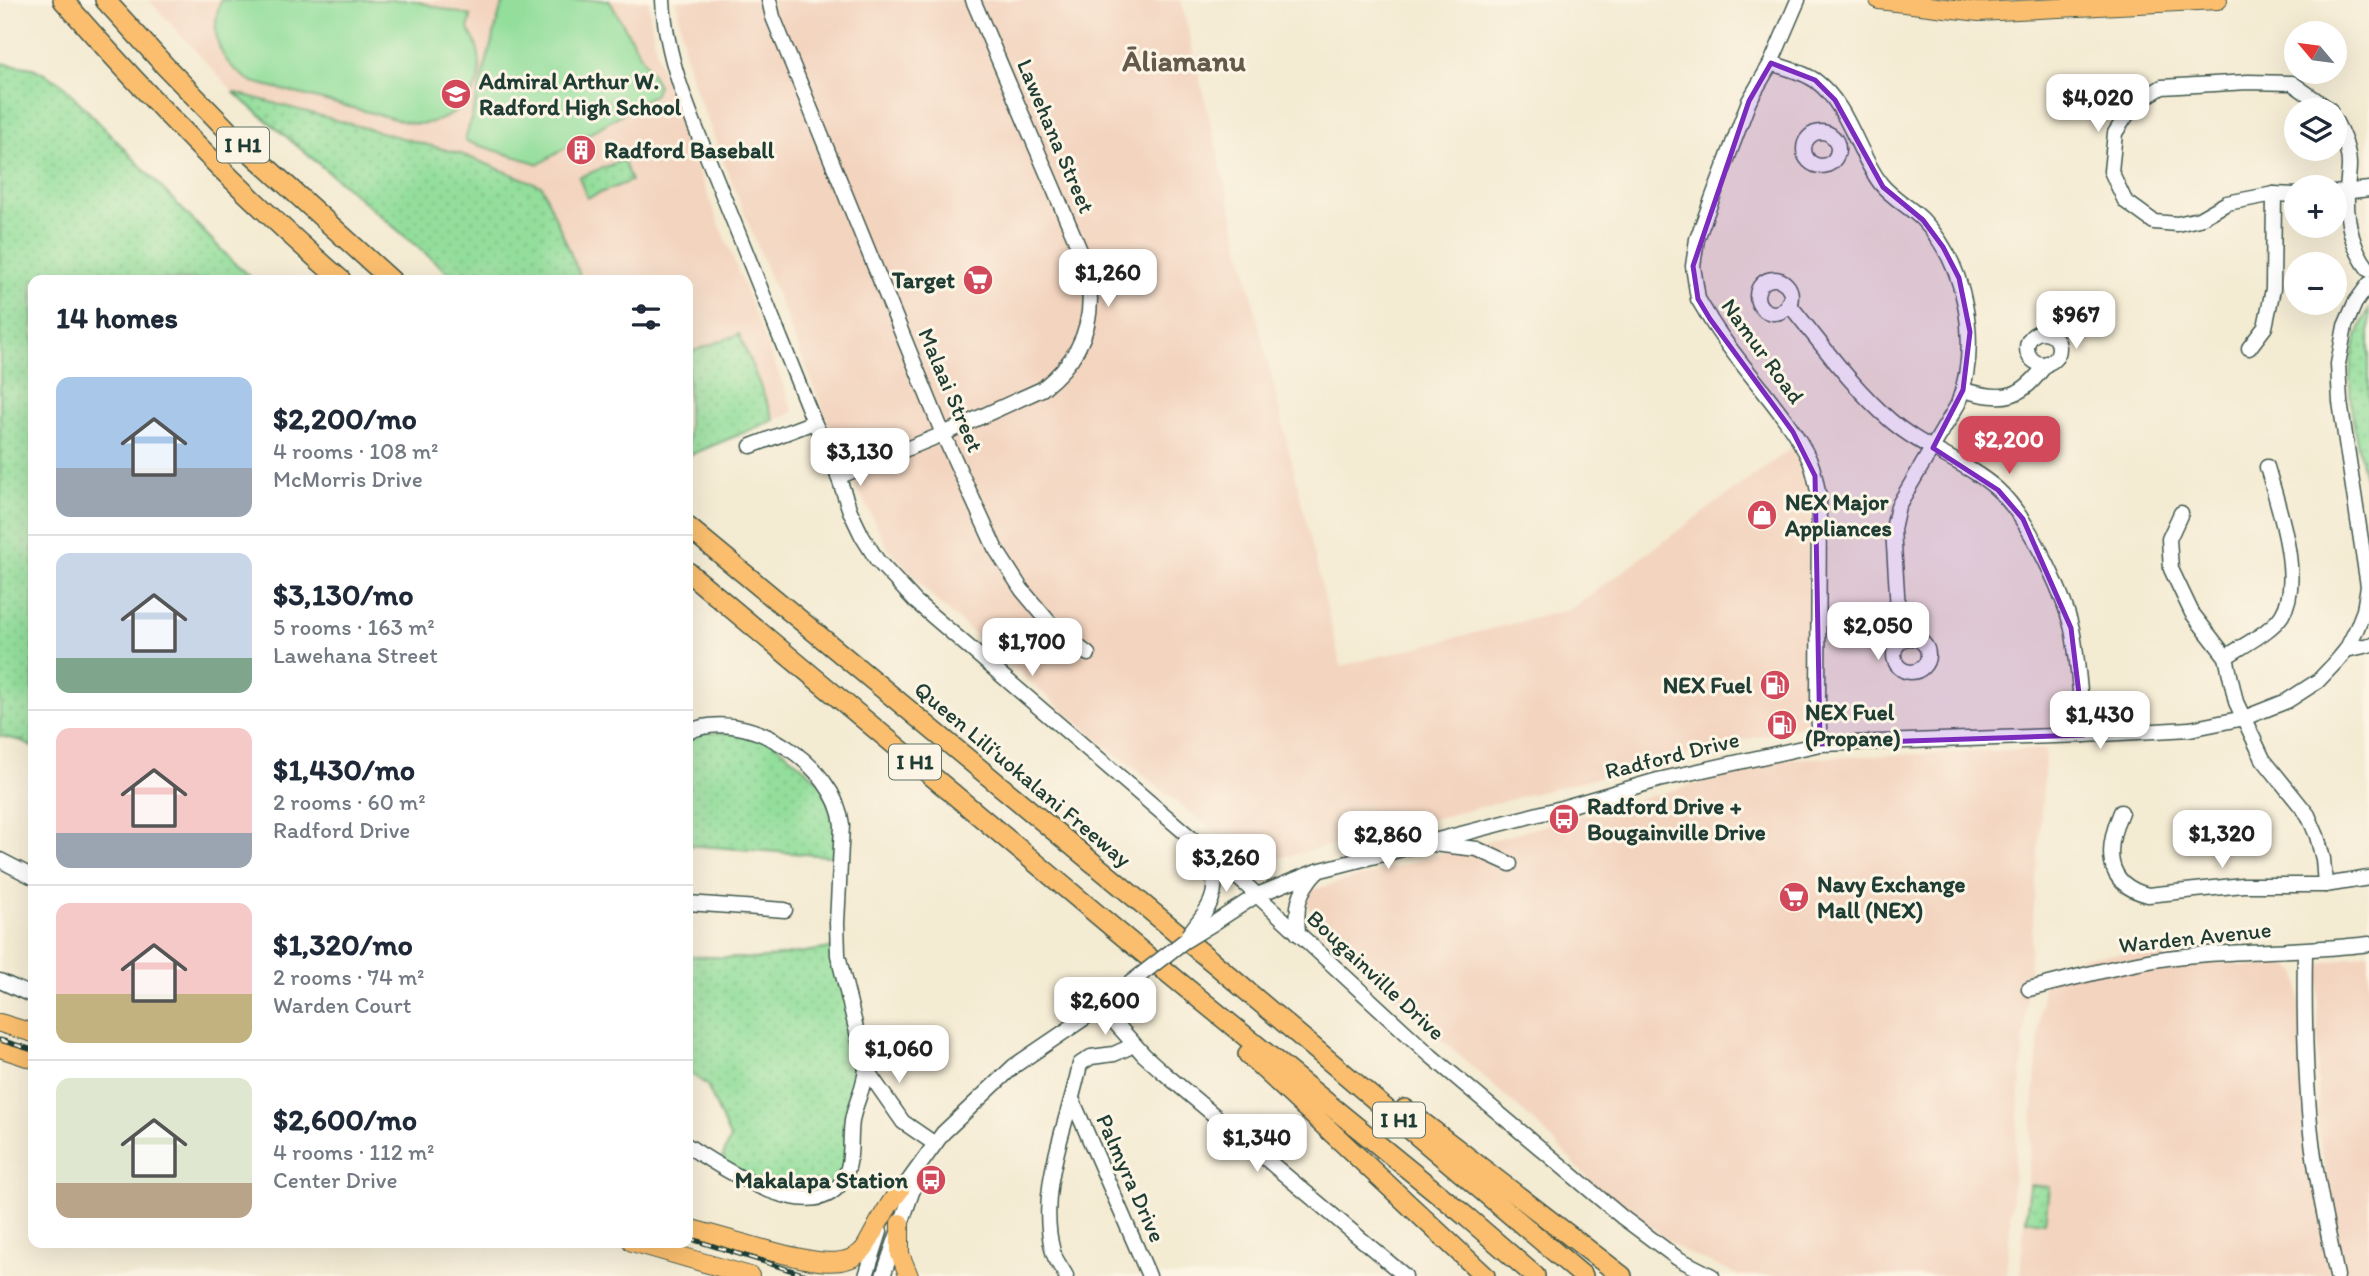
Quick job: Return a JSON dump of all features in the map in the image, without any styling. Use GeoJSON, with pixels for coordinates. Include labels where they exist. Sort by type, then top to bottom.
{"type":"FeatureCollection","features":[{"type":"Feature","properties":{"kind":"highway","name":"I H1"},"geometry":{"type":"LineString","coordinates":[[63,0],[203,152],[335,275]]}},
{"type":"Feature","properties":{"kind":"highway","name":"I H1"},"geometry":{"type":"LineString","coordinates":[[105,0],[240,143],[385,275]]}},
{"type":"Feature","properties":{"kind":"highway","name":"Queen Liliʻuokalani Freeway"},"geometry":{"type":"LineString","coordinates":[[693,531],[1215,964],[1583,1276]]}},
{"type":"Feature","properties":{"kind":"highway","name":"I H1"},"geometry":{"type":"LineString","coordinates":[[693,576],[1535,1276]]}},
{"type":"Feature","properties":{"kind":"highway"},"geometry":{"type":"LineString","coordinates":[[1141,951],[1485,1276]]}},
{"type":"Feature","properties":{"kind":"highway"},"geometry":{"type":"LineString","coordinates":[[1215,964],[1622,1276]]}},
{"type":"Feature","properties":{"kind":"main road"},"geometry":{"type":"LineString","coordinates":[[1879,0],[1979,12],[2218,0]]}},
{"type":"Feature","properties":{"kind":"main road"},"geometry":{"type":"LineString","coordinates":[[0,1023],[28,1031]]}},
{"type":"Feature","properties":{"kind":"main road"},"geometry":{"type":"LineString","coordinates":[[0,1048],[28,1057]]}},
{"type":"Feature","properties":{"kind":"main road"},"geometry":{"type":"LineString","coordinates":[[763,1249],[832,1262],[849,1261],[863,1250],[900,1190]]}},
{"type":"Feature","properties":{"kind":"main road"},"geometry":{"type":"LineString","coordinates":[[900,1223],[900,1254],[909,1276]]}},
{"type":"Feature","properties":{"kind":"main road"},"geometry":{"type":"LineString","coordinates":[[693,1229],[847,1276]]}},
{"type":"Feature","properties":{"kind":"main road"},"geometry":{"type":"LineString","coordinates":[[653,1248],[750,1276]]}},
{"type":"Feature","properties":{"kind":"street","name":"Bougainville Drive"},"geometry":{"type":"LineString","coordinates":[[663,0],[667,35],[684,94],[850,511],[877,560],[915,601],[1257,895],[1431,1056],[1622,1217],[1677,1258],[1712,1276]]}},
{"type":"Feature","properties":{"kind":"street","name":"Malaai Street"},"geometry":{"type":"LineString","coordinates":[[769,0],[773,17],[943,433],[995,548],[1022,590],[1054,628],[1088,654]]}},
{"type":"Feature","properties":{"kind":"street","name":"Lawehana Street"},"geometry":{"type":"LineString","coordinates":[[838,477],[1027,397],[1055,379],[1076,352],[1088,321],[1090,288],[1082,255],[973,0]]}},
{"type":"Feature","properties":{"kind":"street","name":"Namur Road"},"geometry":{"type":"LineString","coordinates":[[1798,0],[1772,63],[1749,100],[1697,239],[1693,266],[1698,299],[1793,432],[1810,461],[1815,476],[1819,498],[1820,744]]}},
{"type":"Feature","properties":{"kind":"street"},"geometry":{"type":"LineString","coordinates":[[1772,63],[1815,80],[1835,100],[1883,187],[1923,220],[1943,247],[1959,278],[1970,332],[1963,390],[1958,404],[1898,506],[1894,529],[1900,642]]}},
{"type":"Feature","properties":{"kind":"street"},"geometry":{"type":"LineString","coordinates":[[2284,194],[2227,203],[2199,219],[2177,224],[2154,222],[2125,201],[2111,171],[2115,133],[2134,104],[2162,87],[2248,82],[2292,83],[2313,98]]}},
{"type":"Feature","properties":{"kind":"street"},"geometry":{"type":"LineString","coordinates":[[1835,140],[1852,132]]}},
{"type":"Feature","properties":{"kind":"street"},"geometry":{"type":"LineString","coordinates":[[2346,175],[2349,164],[2347,153]]}},
{"type":"Feature","properties":{"kind":"street"},"geometry":{"type":"LineString","coordinates":[[2347,192],[2369,190]]}},
{"type":"Feature","properties":{"kind":"street"},"geometry":{"type":"LineString","coordinates":[[2249,348],[2266,327],[2273,289],[2274,194]]}},
{"type":"Feature","properties":{"kind":"street"},"geometry":{"type":"LineString","coordinates":[[2347,219],[2358,256],[2369,270]]}},
{"type":"Feature","properties":{"kind":"street","name":"Radford Drive"},"geometry":{"type":"LineString","coordinates":[[1209,919],[1257,895],[1317,871],[1558,809],[1658,780],[1820,744],[2084,735],[2198,728],[2244,719],[2287,701],[2318,681],[2346,650],[2364,610],[2369,586],[2340,402],[2339,364],[2345,326],[2355,303],[2369,284]]}},
{"type":"Feature","properties":{"kind":"street"},"geometry":{"type":"LineString","coordinates":[[1788,303],[1859,391],[1893,423],[1982,478],[1998,490],[2024,519],[2051,574],[2071,628],[2084,735]]}},
{"type":"Feature","properties":{"kind":"street"},"geometry":{"type":"LineString","coordinates":[[1963,390],[1988,397],[2014,394],[2031,385],[2047,363]]}},
{"type":"Feature","properties":{"kind":"street"},"geometry":{"type":"LineString","coordinates":[[751,446],[814,422]]}},
{"type":"Feature","properties":{"kind":"street"},"geometry":{"type":"LineString","coordinates":[[2226,657],[2259,636],[2281,616],[2290,595],[2291,571],[2267,467]]}},
{"type":"Feature","properties":{"kind":"street"},"geometry":{"type":"LineString","coordinates":[[2181,513],[2169,539],[2171,569],[2192,613],[2226,657],[2236,702],[2263,759],[2308,815],[2320,847],[2325,885]]}},
{"type":"Feature","properties":{"kind":"street"},"geometry":{"type":"LineString","coordinates":[[2346,650],[2369,645]]}},
{"type":"Feature","properties":{"kind":"street"},"geometry":{"type":"LineString","coordinates":[[693,731],[714,726],[733,726],[764,734],[809,767],[832,792],[841,813],[842,825],[836,923],[838,955],[866,1069],[903,1122],[935,1143]]}},
{"type":"Feature","properties":{"kind":"street"},"geometry":{"type":"LineString","coordinates":[[2121,812],[2111,839],[2112,864],[2121,881],[2134,892],[2148,895],[2243,885],[2325,885],[2369,878]]}},
{"type":"Feature","properties":{"kind":"street"},"geometry":{"type":"LineString","coordinates":[[1425,843],[1477,849],[1510,864]]}},
{"type":"Feature","properties":{"kind":"street"},"geometry":{"type":"LineString","coordinates":[[866,1276],[882,1227],[900,1190],[943,1133],[1014,1066],[1101,1007],[1209,919],[1215,881],[1205,850]]}},
{"type":"Feature","properties":{"kind":"street"},"geometry":{"type":"LineString","coordinates":[[0,860],[28,874]]}},
{"type":"Feature","properties":{"kind":"street"},"geometry":{"type":"LineString","coordinates":[[1298,934],[1297,905],[1306,883],[1317,871]]}},
{"type":"Feature","properties":{"kind":"street"},"geometry":{"type":"LineString","coordinates":[[693,903],[785,910]]}},
{"type":"Feature","properties":{"kind":"street","name":"Warden Avenue"},"geometry":{"type":"LineString","coordinates":[[2028,989],[2155,960],[2197,955],[2305,951],[2369,944]]}},
{"type":"Feature","properties":{"kind":"street"},"geometry":{"type":"LineString","coordinates":[[2305,951],[2309,1114],[2337,1276]]}},
{"type":"Feature","properties":{"kind":"street"},"geometry":{"type":"LineString","coordinates":[[0,981],[28,994]]}},
{"type":"Feature","properties":{"kind":"street"},"geometry":{"type":"LineString","coordinates":[[1101,1007],[1134,1045],[1164,1073],[1405,1276]]}},
{"type":"Feature","properties":{"kind":"street"},"geometry":{"type":"LineString","coordinates":[[1066,1276],[1054,1254],[1049,1223],[1049,1187],[1080,1064],[1085,1059],[1114,1054],[1134,1045]]}},
{"type":"Feature","properties":{"kind":"street"},"geometry":{"type":"LineString","coordinates":[[693,1149],[747,1181],[802,1200],[827,1195],[843,1180],[849,1166],[852,1120],[863,1091],[866,1069]]}},
{"type":"Feature","properties":{"kind":"street","name":"Palmyra Drive"},"geometry":{"type":"LineString","coordinates":[[1072,1099],[1149,1276]]}},
{"type":"Feature","properties":{"kind":"street"},"geometry":{"type":"LineString","coordinates":[[883,1276],[923,1161]]}},
{"type":"Feature","properties":{"kind":"highlighted area"},"geometry":{"type":"Polygon","coordinates":[[[1771,63],[1815,80],[1835,100],[1883,187],[1923,220],[1943,247],[1959,278],[1970,332],[1963,390],[1933,448],[1998,490],[2023,519],[2071,628],[2084,735],[1820,744],[1815,476],[1793,432],[1698,299],[1693,266],[1749,101],[1771,63]]]}},
{"type":"Feature","properties":{"kind":"shaded area","name":"Admiral Arthur W. Radford High School"},"geometry":{"type":"Polygon","coordinates":[[[149,0],[648,0],[654,41],[669,97],[794,412],[737,435],[693,417],[693,275],[580,275],[542,186],[394,135],[233,92],[149,0]]]}},
{"type":"Feature","properties":{"kind":"shaded area"},"geometry":{"type":"Polygon","coordinates":[[[676,0],[1181,0],[1341,666],[1571,609],[1793,447],[1811,496],[1808,724],[1256,864],[1104,745],[937,602],[888,548],[842,458],[694,87],[676,0]]]}},
{"type":"Feature","properties":{"kind":"shaded area"},"geometry":{"type":"Polygon","coordinates":[[[2046,749],[2006,1276],[1740,1276],[1683,1251],[1598,1189],[1542,1129],[1314,925],[1304,892],[1786,759],[2046,749]]]}},
{"type":"Feature","properties":{"kind":"shaded area"},"geometry":{"type":"Polygon","coordinates":[[[2143,952],[2245,966],[2289,966],[2297,972],[2330,1276],[2020,1276],[2044,968],[2089,956],[2143,952]]]}},
{"type":"Feature","properties":{"kind":"shaded area"},"geometry":{"type":"Polygon","coordinates":[[[2369,952],[2369,1276],[2344,1276],[2318,1131],[2318,965],[2369,952]]]}},
{"type":"Feature","properties":{"kind":"green space"},"geometry":{"type":"Polygon","coordinates":[[[221,0],[411,0],[471,16],[468,29],[477,46],[480,63],[478,79],[472,94],[449,116],[433,122],[414,124],[253,82],[232,67],[220,48],[216,26],[221,0]]]}},
{"type":"Feature","properties":{"kind":"green space"},"geometry":{"type":"Polygon","coordinates":[[[506,0],[609,0],[658,85],[655,94],[539,164],[465,141],[501,8],[506,0]]]}},
{"type":"Feature","properties":{"kind":"green space"},"geometry":{"type":"Polygon","coordinates":[[[0,63],[33,68],[61,83],[248,275],[28,275],[28,745],[0,736],[0,63]]]}},
{"type":"Feature","properties":{"kind":"green space"},"geometry":{"type":"Polygon","coordinates":[[[233,92],[461,154],[542,186],[580,275],[451,275],[233,92]]]}},
{"type":"Feature","properties":{"kind":"green space"},"geometry":{"type":"Polygon","coordinates":[[[623,160],[631,181],[587,198],[579,177],[623,160]]]}},
{"type":"Feature","properties":{"kind":"green space"},"geometry":{"type":"Polygon","coordinates":[[[2369,309],[2369,493],[2353,423],[2350,377],[2359,331],[2369,309]]]}},
{"type":"Feature","properties":{"kind":"green space"},"geometry":{"type":"Polygon","coordinates":[[[739,334],[774,420],[693,454],[693,351],[739,334]]]}},
{"type":"Feature","properties":{"kind":"green space"},"geometry":{"type":"Polygon","coordinates":[[[693,732],[764,734],[832,792],[841,857],[693,845],[693,732]]]}},
{"type":"Feature","properties":{"kind":"green space"},"geometry":{"type":"Polygon","coordinates":[[[838,947],[864,1052],[846,1172],[813,1200],[719,1167],[730,1138],[707,1085],[693,1075],[693,956],[758,959],[838,947]]]}},
{"type":"Feature","properties":{"kind":"green space"},"geometry":{"type":"Polygon","coordinates":[[[2030,1185],[2049,1187],[2045,1222],[2026,1220],[2030,1185]]]}},
{"type":"Feature","properties":{"kind":"railway"},"geometry":{"type":"LineString","coordinates":[[0,1040],[28,1048]]}},
{"type":"Feature","properties":{"kind":"railway"},"geometry":{"type":"LineString","coordinates":[[693,1240],[809,1276]]}},
{"type":"Feature","properties":{"kind":"place","name":"Admiral Arthur W. Radford High School"},"geometry":{"type":"Point","coordinates":[456,94]}},
{"type":"Feature","properties":{"kind":"place","name":"Radford Baseball"},"geometry":{"type":"Point","coordinates":[581,150]}},
{"type":"Feature","properties":{"kind":"place","name":"Target"},"geometry":{"type":"Point","coordinates":[978,280]}},
{"type":"Feature","properties":{"kind":"place","name":"NEX Major Appliances"},"geometry":{"type":"Point","coordinates":[1762,515]}},
{"type":"Feature","properties":{"kind":"place","name":"NEX Fuel"},"geometry":{"type":"Point","coordinates":[1775,685]}},
{"type":"Feature","properties":{"kind":"place","name":"NEX Fuel (Propane)"},"geometry":{"type":"Point","coordinates":[1782,725]}},
{"type":"Feature","properties":{"kind":"place","name":"Radford Drive + Bougainville Drive"},"geometry":{"type":"Point","coordinates":[1564,819]}},
{"type":"Feature","properties":{"kind":"place","name":"Navy Exchange Mall (NEX)"},"geometry":{"type":"Point","coordinates":[1794,897]}},
{"type":"Feature","properties":{"kind":"place","name":"Makalapa Station"},"geometry":{"type":"Point","coordinates":[931,1180]}},
{"type":"Feature","properties":{"kind":"district","name":"Āliamanu"},"geometry":{"type":"Point","coordinates":[1184,61]}}]}
